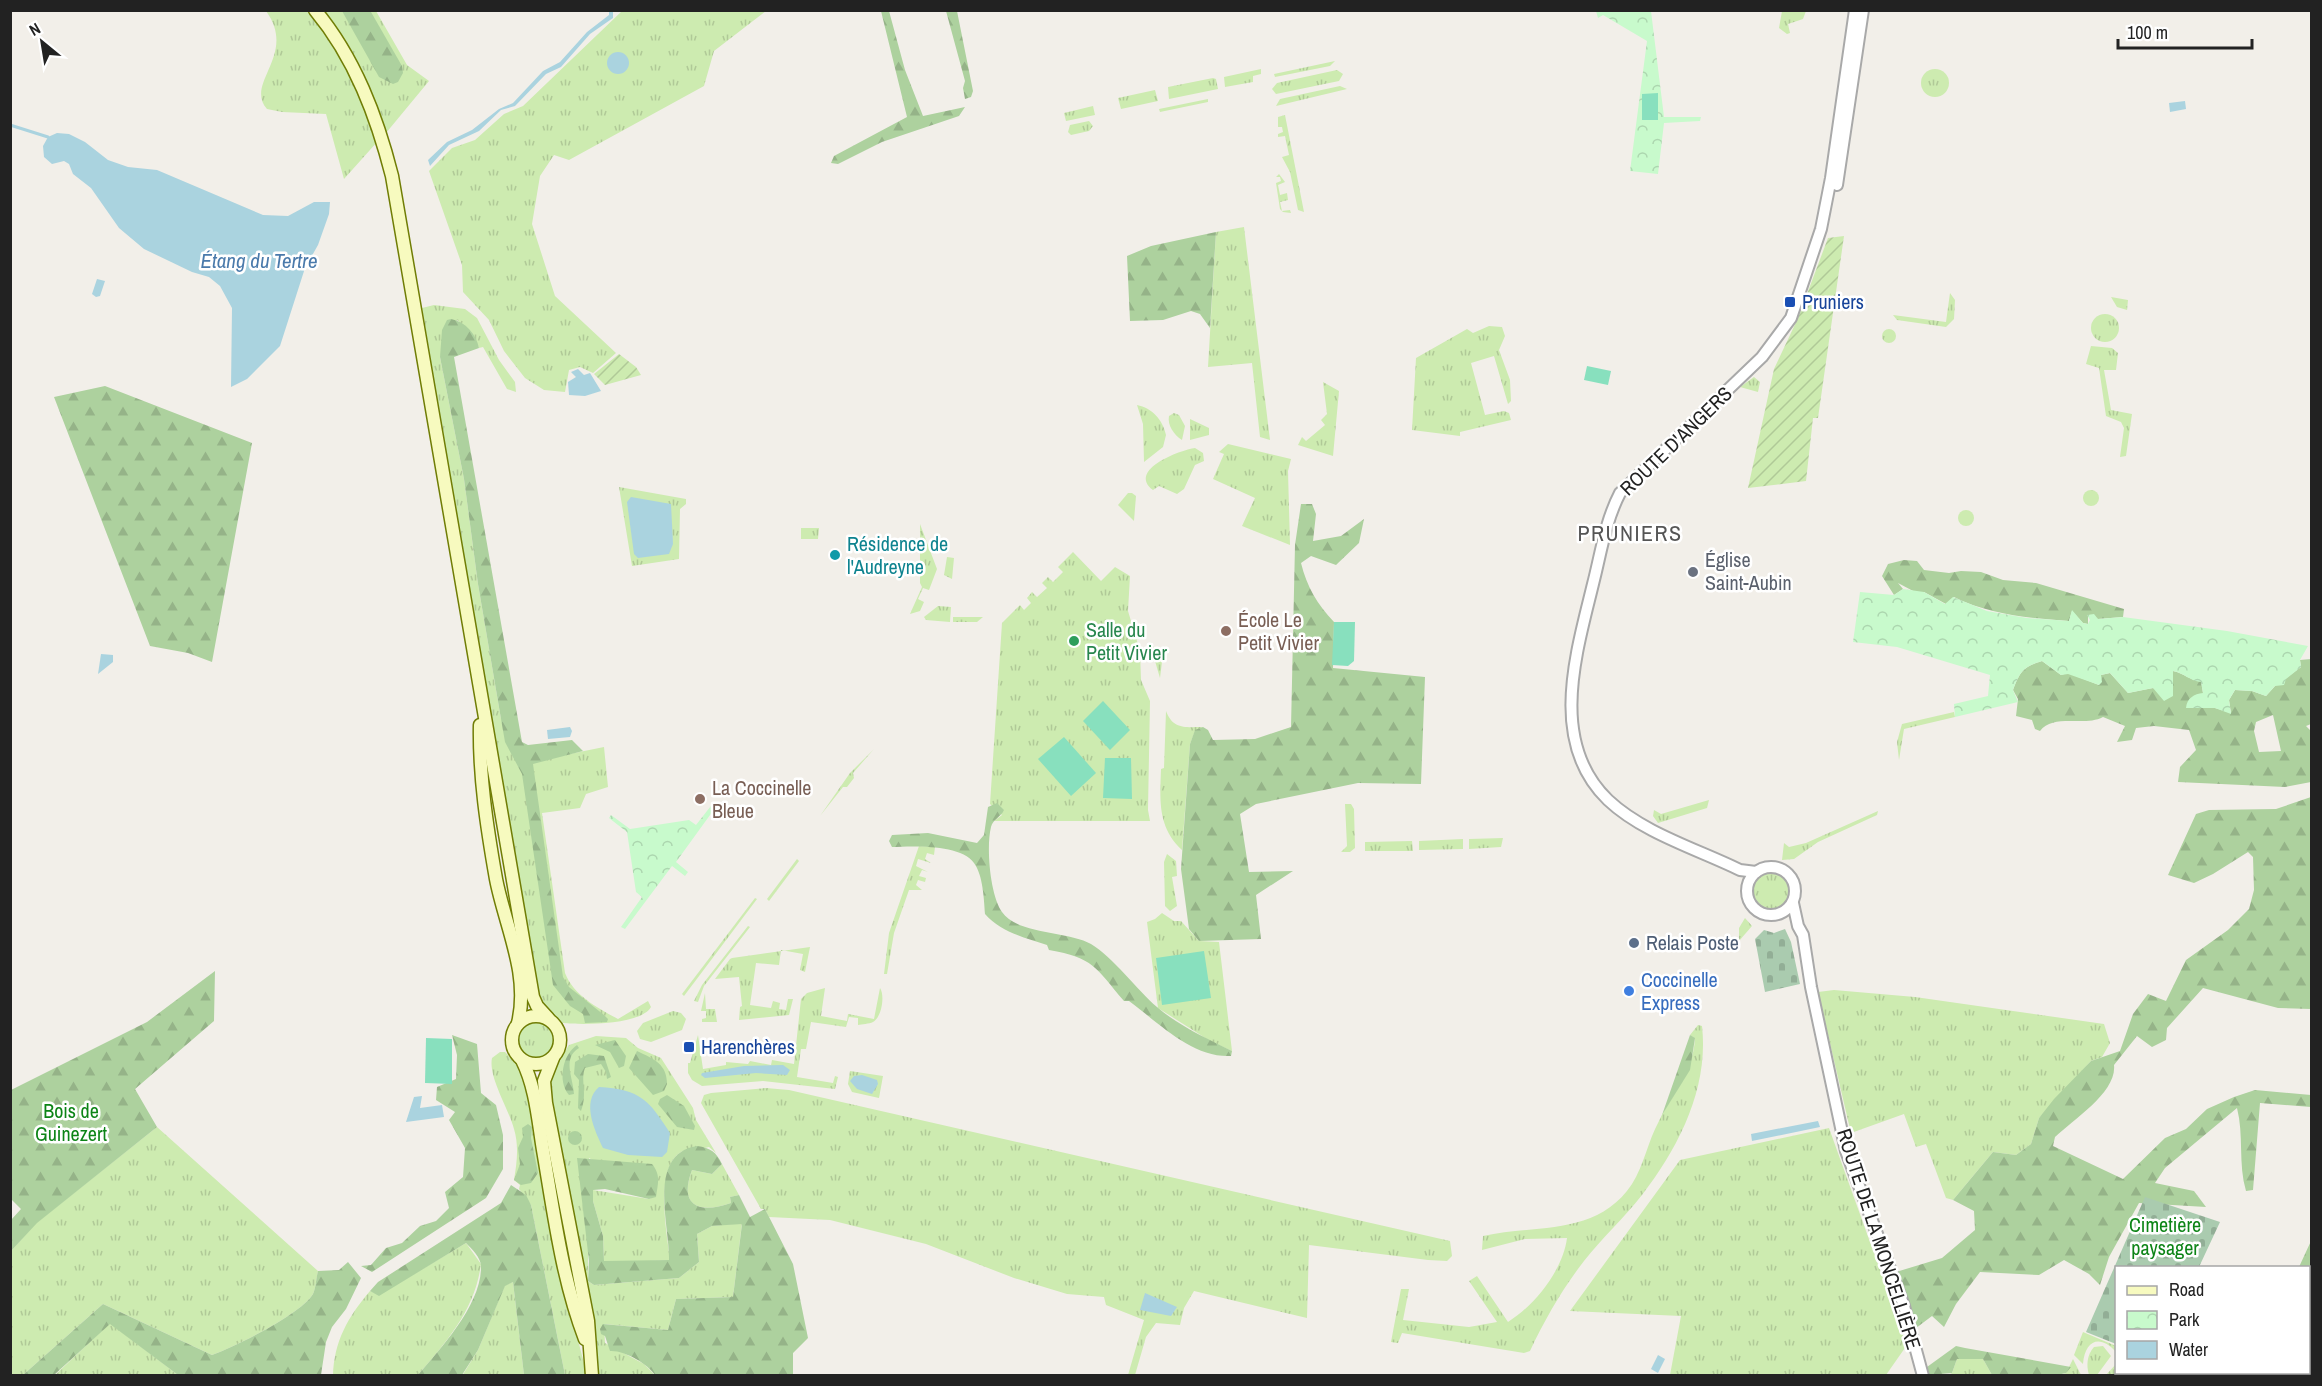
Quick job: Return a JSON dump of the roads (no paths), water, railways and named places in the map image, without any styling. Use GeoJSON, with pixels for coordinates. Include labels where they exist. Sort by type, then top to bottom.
{"type":"FeatureCollection","features":[{"type":"Feature","properties":{"kind":"main road"},"geometry":{"type":"LineString","coordinates":[[315,10],[346,56],[365,94],[380,131],[392,176],[533,997],[537,1006],[560,1034],[560,1047],[544,1081],[546,1103],[588,1321],[588,1349],[592,1376]]}},
{"type":"Feature","properties":{"kind":"main road"},"geometry":{"type":"LineString","coordinates":[[481,696],[480,766],[497,881],[512,934],[521,990],[518,1023],[511,1041],[513,1049],[530,1076],[565,1277],[588,1349]]}},
{"type":"Feature","properties":{"kind":"main road"},"geometry":{"type":"LineString","coordinates":[[518,1023],[532,1015],[548,1018]]}},
{"type":"Feature","properties":{"kind":"main road"},"geometry":{"type":"LineString","coordinates":[[522,1060],[538,1064],[553,1058]]}},
{"type":"Feature","properties":{"kind":"street","name":"ROUTE D'ANGERS"},"geometry":{"type":"LineString","coordinates":[[1756,872],[1740,870],[1643,825],[1624,813],[1597,788],[1586,773],[1577,752],[1570,710],[1572,681],[1607,522],[1620,493],[1757,362],[1781,335],[1796,308],[1821,230],[1833,170],[1855,10]]}},
{"type":"Feature","properties":{"kind":"street","name":"ROUTE D'ANGERS"},"geometry":{"type":"LineString","coordinates":[[1821,230],[1830,216],[1839,177],[1863,10]]}},
{"type":"Feature","properties":{"kind":"street"},"geometry":{"type":"LineString","coordinates":[[1748,885],[1756,872],[1773,867],[1789,874],[1796,892],[1793,903],[1778,915]]}},
{"type":"Feature","properties":{"kind":"street"},"geometry":{"type":"LineString","coordinates":[[1740,870],[1748,885],[1748,898],[1756,911],[1778,915],[1798,926]]}},
{"type":"Feature","properties":{"kind":"street","name":"ROUTE DE LA MONCELLIÈRE"},"geometry":{"type":"LineString","coordinates":[[1793,903],[1798,926],[1803,935],[1812,994],[1846,1151],[1896,1284],[1923,1376]]}},
{"type":"Feature","properties":{"kind":"water"},"geometry":{"type":"Polygon","coordinates":[[[609,11],[613,11],[613,18],[590,34],[561,67],[546,74],[515,106],[501,110],[479,131],[449,145],[430,166],[428,160],[447,142],[472,130],[499,109],[513,103],[543,71],[560,62],[587,32],[609,15],[609,11]]]}},
{"type":"Feature","properties":{"kind":"water"},"geometry":{"type":"Polygon","coordinates":[[[618,52],[626,55],[629,63],[626,71],[618,74],[610,71],[607,63],[610,55],[618,52]]]}},
{"type":"Feature","properties":{"kind":"water"},"geometry":{"type":"Polygon","coordinates":[[[2185,101],[2186,109],[2170,112],[2169,103],[2185,101]]]}},
{"type":"Feature","properties":{"kind":"water","name":"Étang du Tertre"},"geometry":{"type":"Polygon","coordinates":[[[57,133],[69,134],[85,142],[108,160],[128,167],[157,170],[263,215],[288,216],[314,202],[330,202],[329,214],[318,245],[305,268],[280,346],[247,379],[231,387],[232,308],[220,286],[209,277],[192,272],[144,249],[119,228],[91,188],[73,174],[69,164],[64,161],[52,164],[44,157],[43,146],[48,137],[57,133]]]}},
{"type":"Feature","properties":{"kind":"water"},"geometry":{"type":"Polygon","coordinates":[[[97,279],[105,281],[100,296],[96,297],[92,294],[97,279]]]}},
{"type":"Feature","properties":{"kind":"water"},"geometry":{"type":"Polygon","coordinates":[[[578,369],[584,375],[590,373],[601,391],[585,396],[569,395],[568,382],[576,377],[571,372],[578,369]]]}},
{"type":"Feature","properties":{"kind":"water"},"geometry":{"type":"Polygon","coordinates":[[[631,497],[671,504],[673,544],[669,554],[638,558],[634,554],[627,502],[631,497]]]}},
{"type":"Feature","properties":{"kind":"water"},"geometry":{"type":"Polygon","coordinates":[[[101,654],[113,655],[113,662],[98,674],[101,654]]]}},
{"type":"Feature","properties":{"kind":"water"},"geometry":{"type":"Polygon","coordinates":[[[570,727],[572,731],[570,737],[548,739],[547,730],[570,727]]]}},
{"type":"Feature","properties":{"kind":"water"},"geometry":{"type":"Polygon","coordinates":[[[783,1065],[790,1070],[787,1075],[756,1073],[705,1078],[701,1075],[744,1066],[783,1065]]]}},
{"type":"Feature","properties":{"kind":"water"},"geometry":{"type":"Polygon","coordinates":[[[862,1075],[877,1080],[878,1084],[872,1094],[857,1089],[850,1081],[854,1076],[862,1075]]]}},
{"type":"Feature","properties":{"kind":"water"},"geometry":{"type":"Polygon","coordinates":[[[599,1087],[624,1090],[642,1098],[649,1104],[670,1133],[667,1152],[662,1157],[628,1155],[603,1148],[593,1125],[590,1108],[594,1093],[599,1087]]]}},
{"type":"Feature","properties":{"kind":"water"},"geometry":{"type":"Polygon","coordinates":[[[422,1096],[420,1108],[442,1105],[444,1117],[406,1122],[414,1097],[422,1096]]]}},
{"type":"Feature","properties":{"kind":"water"},"geometry":{"type":"Polygon","coordinates":[[[1818,1121],[1820,1127],[1752,1141],[1751,1134],[1818,1121]]]}},
{"type":"Feature","properties":{"kind":"water"},"geometry":{"type":"Polygon","coordinates":[[[1145,1293],[1177,1307],[1171,1316],[1140,1310],[1145,1293]]]}},
{"type":"Feature","properties":{"kind":"water"},"geometry":{"type":"Polygon","coordinates":[[[1658,1355],[1665,1359],[1658,1373],[1651,1369],[1658,1355]]]}},
{"type":"Feature","properties":{"kind":"waterway"},"geometry":{"type":"LineString","coordinates":[[10,125],[48,137]]}},
{"type":"Feature","properties":{"kind":"place","name":"Pruniers"},"geometry":{"type":"Point","coordinates":[1790,302]}},
{"type":"Feature","properties":{"kind":"place","name":"Résidence de l'Audreyne"},"geometry":{"type":"Point","coordinates":[835,555]}},
{"type":"Feature","properties":{"kind":"place","name":"Église Saint-Aubin"},"geometry":{"type":"Point","coordinates":[1693,572]}},
{"type":"Feature","properties":{"kind":"place","name":"École Le Petit Vivier"},"geometry":{"type":"Point","coordinates":[1226,631]}},
{"type":"Feature","properties":{"kind":"place","name":"Salle du Petit Vivier"},"geometry":{"type":"Point","coordinates":[1074,641]}},
{"type":"Feature","properties":{"kind":"place","name":"La Coccinelle Bleue"},"geometry":{"type":"Point","coordinates":[700,799]}},
{"type":"Feature","properties":{"kind":"place","name":"Relais Poste"},"geometry":{"type":"Point","coordinates":[1634,943]}},
{"type":"Feature","properties":{"kind":"place","name":"Coccinelle Express"},"geometry":{"type":"Point","coordinates":[1629,991]}},
{"type":"Feature","properties":{"kind":"place","name":"Harenchères"},"geometry":{"type":"Point","coordinates":[689,1047]}},
{"type":"Feature","properties":{"kind":"district","name":"PRUNIERS"},"geometry":{"type":"Point","coordinates":[1630,533]}},
{"type":"Feature","properties":{"kind":"park label","name":"Bois de Guinezert"},"geometry":{"type":"Point","coordinates":[71,1122]}},
{"type":"Feature","properties":{"kind":"park label","name":"Cimetière paysager"},"geometry":{"type":"Point","coordinates":[2165,1236]}}]}
